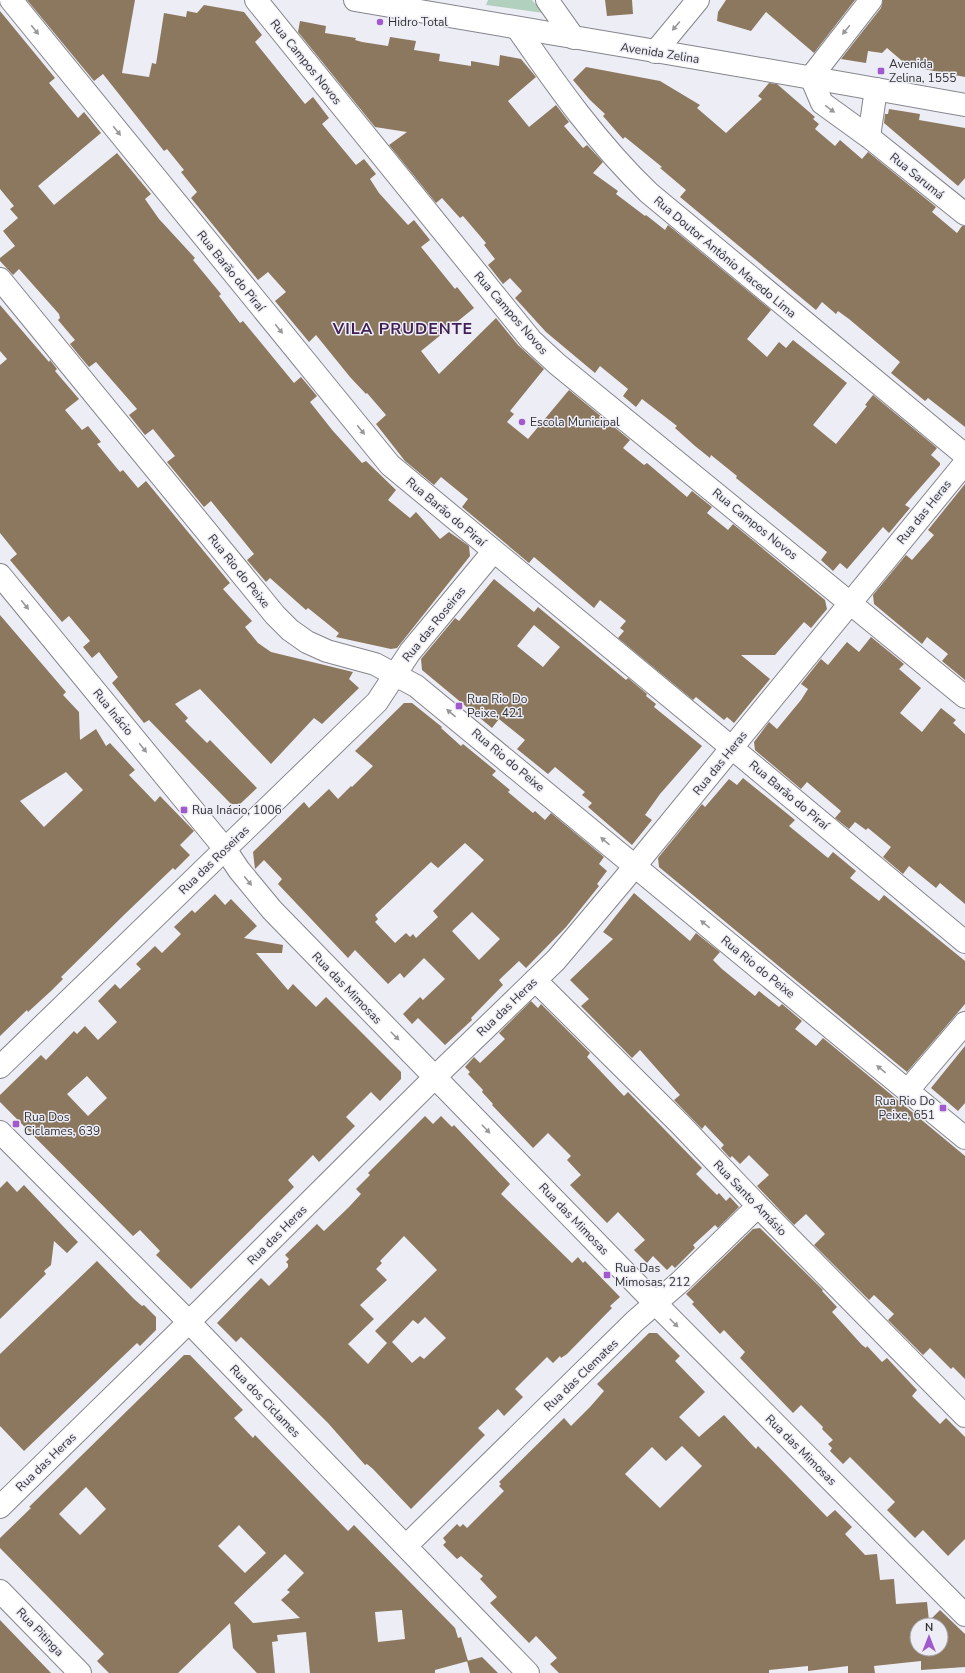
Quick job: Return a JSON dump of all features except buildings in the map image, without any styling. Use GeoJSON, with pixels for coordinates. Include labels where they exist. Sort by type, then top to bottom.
{"type":"FeatureCollection","features":[{"type":"Feature","properties":{"kind":"street","name":"Rua Barão do Piraí"},"geometry":{"type":"LineString","coordinates":[[11,0],[390,466],[965,942]]}},
{"type":"Feature","properties":{"kind":"street","name":"Rua Campos Novos"},"geometry":{"type":"LineString","coordinates":[[256,0],[531,340],[557,364],[851,602],[965,697]]}},
{"type":"Feature","properties":{"kind":"street","name":"Avenida Zelina"},"geometry":{"type":"LineString","coordinates":[[355,0],[655,52],[811,77],[965,106]]}},
{"type":"Feature","properties":{"kind":"street"},"geometry":{"type":"LineString","coordinates":[[547,0],[574,38]]}},
{"type":"Feature","properties":{"kind":"street"},"geometry":{"type":"LineString","coordinates":[[655,52],[698,0]]}},
{"type":"Feature","properties":{"kind":"street"},"geometry":{"type":"LineString","coordinates":[[811,77],[871,0]]}},
{"type":"Feature","properties":{"kind":"street","name":"Rua Doutor Antônio Macedo Lima"},"geometry":{"type":"LineString","coordinates":[[517,28],[550,76],[609,150],[649,193],[965,455]]}},
{"type":"Feature","properties":{"kind":"street","name":"Rua Sarumá"},"geometry":{"type":"LineString","coordinates":[[811,77],[822,103],[869,137],[965,214]]}},
{"type":"Feature","properties":{"kind":"street"},"geometry":{"type":"LineString","coordinates":[[869,137],[876,89]]}},
{"type":"Feature","properties":{"kind":"street","name":"Rua Rio do Peixe"},"geometry":{"type":"LineString","coordinates":[[0,279],[275,616],[290,630],[307,642],[327,651],[376,664],[396,673],[444,706],[635,866],[965,1138]]}},
{"type":"Feature","properties":{"kind":"street","name":"Rua das Heras"},"geometry":{"type":"LineString","coordinates":[[0,1507],[189,1322],[434,1077],[556,960],[635,866],[965,463]]}},
{"type":"Feature","properties":{"kind":"street","name":"Rua das Roseiras"},"geometry":{"type":"LineString","coordinates":[[0,1067],[377,702],[410,652],[493,552]]}},
{"type":"Feature","properties":{"kind":"street","name":"Rua Inácio"},"geometry":{"type":"LineString","coordinates":[[0,575],[225,849]]}},
{"type":"Feature","properties":{"kind":"street","name":"Rua das Mimosas"},"geometry":{"type":"LineString","coordinates":[[225,849],[239,870],[272,910],[655,1303],[965,1616]]}},
{"type":"Feature","properties":{"kind":"street","name":"Rua Santo Amásio"},"geometry":{"type":"LineString","coordinates":[[535,980],[681,1126],[965,1416]]}},
{"type":"Feature","properties":{"kind":"street"},"geometry":{"type":"LineString","coordinates":[[908,1090],[965,1023]]}},
{"type":"Feature","properties":{"kind":"street","name":"Rua dos Ciclames"},"geometry":{"type":"LineString","coordinates":[[0,1132],[189,1322],[528,1673]]}},
{"type":"Feature","properties":{"kind":"street","name":"Rua das Clemates"},"geometry":{"type":"LineString","coordinates":[[406,1546],[655,1303],[758,1206]]}},
{"type":"Feature","properties":{"kind":"street","name":"Rua Pitinga"},"geometry":{"type":"LineString","coordinates":[[0,1590],[80,1673]]}},
{"type":"Feature","properties":{"kind":"green space"},"geometry":{"type":"Polygon","coordinates":[[[488,0],[532,0],[543,13],[486,5],[488,0]]]}},
{"type":"Feature","properties":{"kind":"place","name":"Hidro Total"},"geometry":{"type":"Point","coordinates":[380,22]}},
{"type":"Feature","properties":{"kind":"place","name":"Avenida Zelina, 1555"},"geometry":{"type":"Point","coordinates":[881,71]}},
{"type":"Feature","properties":{"kind":"place","name":"Escola Municipal"},"geometry":{"type":"Point","coordinates":[522,422]}},
{"type":"Feature","properties":{"kind":"place","name":"Rua Rio Do Peixe, 421"},"geometry":{"type":"Point","coordinates":[459,706]}},
{"type":"Feature","properties":{"kind":"place","name":"Rua Inácio, 1006"},"geometry":{"type":"Point","coordinates":[184,810]}},
{"type":"Feature","properties":{"kind":"place","name":"Rua Rio Do Peixe, 651"},"geometry":{"type":"Point","coordinates":[943,1108]}},
{"type":"Feature","properties":{"kind":"place","name":"Rua Dos Ciclames, 639"},"geometry":{"type":"Point","coordinates":[16,1124]}},
{"type":"Feature","properties":{"kind":"place","name":"Rua Das Mimosas, 212"},"geometry":{"type":"Point","coordinates":[607,1275]}},
{"type":"Feature","properties":{"kind":"district","name":"VILA PRUDENTE"},"geometry":{"type":"Point","coordinates":[403,328]}}]}
